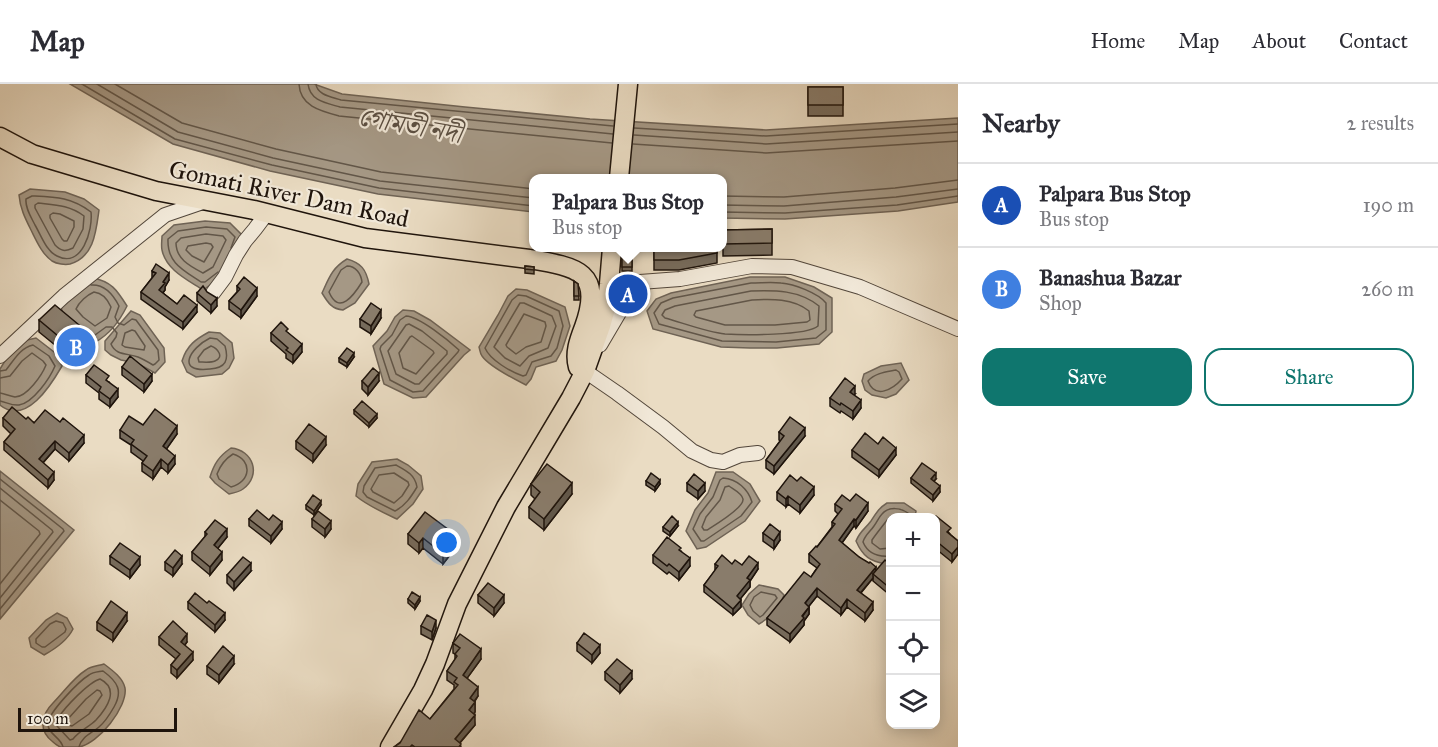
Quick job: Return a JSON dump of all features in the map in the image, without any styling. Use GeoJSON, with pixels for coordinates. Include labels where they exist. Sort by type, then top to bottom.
{"type":"FeatureCollection","features":[{"type":"Feature","properties":{"kind":"main road"},"geometry":{"type":"LineString","coordinates":[[619,174],[628,84]]}},
{"type":"Feature","properties":{"kind":"main road","name":"Gomati River Dam Road"},"geometry":{"type":"LineString","coordinates":[[0,136],[32,154],[156,191],[267,213],[365,238],[529,259],[576,271],[584,276],[591,288],[590,306],[577,349],[576,361],[578,367],[585,371]]}},
{"type":"Feature","properties":{"kind":"main road"},"geometry":{"type":"LineString","coordinates":[[390,747],[423,690],[457,604],[506,507],[572,398],[585,371],[606,308],[612,252]]}},
{"type":"Feature","properties":{"kind":"street"},"geometry":{"type":"LineString","coordinates":[[0,356],[64,296],[165,215],[206,201]]}},
{"type":"Feature","properties":{"kind":"street"},"geometry":{"type":"LineString","coordinates":[[213,293],[225,277],[245,241],[267,213]]}},
{"type":"Feature","properties":{"kind":"street"},"geometry":{"type":"LineString","coordinates":[[758,453],[740,455],[723,462],[711,460],[692,451],[663,427],[585,371],[629,296],[640,282],[680,279],[752,266],[792,267],[860,287],[958,329]]}},
{"type":"Feature","properties":{"kind":"water","name":"গোমতী নদী"},"geometry":{"type":"Polygon","coordinates":[[[70,84],[314,84],[342,94],[465,107],[590,119],[766,130],[958,118],[958,202],[898,211],[785,219],[727,218],[727,174],[529,174],[529,212],[378,194],[270,171],[173,144],[70,84]]]}},
{"type":"Feature","properties":{"kind":"water"},"geometry":{"type":"Polygon","coordinates":[[[30,189],[65,192],[84,199],[99,210],[92,243],[89,250],[78,261],[59,264],[48,258],[42,251],[20,204],[19,195],[30,189]]]}},
{"type":"Feature","properties":{"kind":"water"},"geometry":{"type":"Polygon","coordinates":[[[205,221],[230,223],[243,236],[223,276],[203,290],[184,278],[168,263],[162,250],[162,236],[174,225],[205,221]]]}},
{"type":"Feature","properties":{"kind":"water"},"geometry":{"type":"Polygon","coordinates":[[[347,259],[362,267],[369,284],[355,303],[343,310],[331,305],[322,293],[334,270],[347,259]]]}},
{"type":"Feature","properties":{"kind":"water"},"geometry":{"type":"Polygon","coordinates":[[[750,277],[785,277],[814,287],[832,298],[832,332],[819,344],[750,348],[721,347],[653,329],[647,311],[656,299],[671,293],[750,277]]]}},
{"type":"Feature","properties":{"kind":"water"},"geometry":{"type":"Polygon","coordinates":[[[92,278],[104,281],[113,287],[127,306],[114,327],[94,343],[63,316],[61,306],[92,278]]]}},
{"type":"Feature","properties":{"kind":"water"},"geometry":{"type":"Polygon","coordinates":[[[516,289],[527,290],[565,307],[570,326],[556,361],[536,367],[526,385],[485,360],[479,347],[508,296],[516,289]]]}},
{"type":"Feature","properties":{"kind":"water"},"geometry":{"type":"Polygon","coordinates":[[[403,310],[414,311],[430,320],[470,350],[426,397],[413,398],[384,384],[373,346],[403,310]]]}},
{"type":"Feature","properties":{"kind":"water"},"geometry":{"type":"Polygon","coordinates":[[[131,311],[140,315],[164,348],[165,362],[155,373],[137,363],[121,360],[105,350],[105,341],[131,311]]]}},
{"type":"Feature","properties":{"kind":"water"},"geometry":{"type":"Polygon","coordinates":[[[209,332],[220,333],[232,343],[234,358],[229,368],[222,374],[196,377],[187,372],[182,361],[192,343],[209,332]]]}},
{"type":"Feature","properties":{"kind":"water"},"geometry":{"type":"Polygon","coordinates":[[[36,338],[54,352],[62,366],[37,400],[28,407],[10,410],[0,405],[0,369],[11,351],[27,340],[36,338]]]}},
{"type":"Feature","properties":{"kind":"water"},"geometry":{"type":"Polygon","coordinates":[[[901,363],[909,380],[896,394],[886,398],[872,395],[865,390],[862,381],[864,374],[881,366],[901,363]]]}},
{"type":"Feature","properties":{"kind":"water"},"geometry":{"type":"Polygon","coordinates":[[[231,448],[245,453],[253,470],[249,483],[243,489],[229,494],[210,477],[213,468],[223,454],[231,448]]]}},
{"type":"Feature","properties":{"kind":"water"},"geometry":{"type":"Polygon","coordinates":[[[397,459],[421,476],[423,489],[413,504],[397,519],[370,506],[356,496],[358,484],[372,462],[397,459]]]}},
{"type":"Feature","properties":{"kind":"water"},"geometry":{"type":"Polygon","coordinates":[[[0,471],[74,530],[0,619],[0,471]]]}},
{"type":"Feature","properties":{"kind":"water"},"geometry":{"type":"Polygon","coordinates":[[[716,472],[733,472],[750,484],[760,501],[745,521],[706,547],[697,549],[686,531],[695,510],[708,493],[716,472]]]}},
{"type":"Feature","properties":{"kind":"water"},"geometry":{"type":"Polygon","coordinates":[[[887,503],[904,503],[916,511],[916,513],[886,513],[886,564],[868,557],[861,551],[856,541],[887,503]]]}},
{"type":"Feature","properties":{"kind":"water"},"geometry":{"type":"Polygon","coordinates":[[[759,585],[778,589],[784,595],[774,612],[759,624],[748,615],[742,605],[759,585]]]}},
{"type":"Feature","properties":{"kind":"water"},"geometry":{"type":"Polygon","coordinates":[[[57,613],[67,618],[73,629],[60,644],[44,655],[31,647],[29,638],[46,620],[57,613]]]}},
{"type":"Feature","properties":{"kind":"water"},"geometry":{"type":"Polygon","coordinates":[[[104,664],[124,684],[125,696],[122,705],[110,724],[95,739],[79,747],[59,746],[48,738],[43,728],[46,713],[81,673],[104,664]]]}},
{"type":"Feature","properties":{"kind":"building"},"geometry":{"type":"Polygon","coordinates":[[[808,87],[843,87],[843,105],[808,105],[808,87]]]}},
{"type":"Feature","properties":{"kind":"building"},"geometry":{"type":"Polygon","coordinates":[[[772,229],[772,243],[727,244],[727,230],[772,229]]]}},
{"type":"Feature","properties":{"kind":"building"},"geometry":{"type":"Polygon","coordinates":[[[654,252],[717,252],[679,260],[654,260],[654,252]]]}},
{"type":"Feature","properties":{"kind":"building"},"geometry":{"type":"Polygon","coordinates":[[[622,255],[632,255],[632,267],[622,267],[622,255]]]}},
{"type":"Feature","properties":{"kind":"building"},"geometry":{"type":"Polygon","coordinates":[[[156,264],[169,273],[159,290],[177,304],[184,295],[197,305],[183,322],[141,292],[156,273],[152,271],[156,264]]]}},
{"type":"Feature","properties":{"kind":"building"},"geometry":{"type":"Polygon","coordinates":[[[525,266],[534,267],[534,270],[525,269],[525,266]]]}},
{"type":"Feature","properties":{"kind":"building"},"geometry":{"type":"Polygon","coordinates":[[[244,277],[257,288],[241,310],[229,301],[240,289],[237,286],[244,277]]]}},
{"type":"Feature","properties":{"kind":"building"},"geometry":{"type":"Polygon","coordinates":[[[574,281],[578,284],[579,296],[574,296],[574,281]]]}},
{"type":"Feature","properties":{"kind":"building"},"geometry":{"type":"Polygon","coordinates":[[[203,286],[207,292],[217,298],[211,305],[197,293],[203,286]]]}},
{"type":"Feature","properties":{"kind":"building"},"geometry":{"type":"Polygon","coordinates":[[[371,303],[381,310],[371,326],[360,319],[371,303]]]}},
{"type":"Feature","properties":{"kind":"building"},"geometry":{"type":"Polygon","coordinates":[[[55,305],[96,339],[82,356],[39,320],[55,305]]]}},
{"type":"Feature","properties":{"kind":"building"},"geometry":{"type":"Polygon","coordinates":[[[281,322],[288,329],[286,331],[302,344],[293,355],[271,333],[281,322]]]}},
{"type":"Feature","properties":{"kind":"building"},"geometry":{"type":"Polygon","coordinates":[[[347,348],[354,353],[347,363],[339,358],[347,348]]]}},
{"type":"Feature","properties":{"kind":"building"},"geometry":{"type":"Polygon","coordinates":[[[130,356],[152,374],[144,384],[122,367],[130,356]]]}},
{"type":"Feature","properties":{"kind":"building"},"geometry":{"type":"Polygon","coordinates":[[[94,365],[109,376],[106,380],[118,389],[110,399],[99,391],[101,387],[86,375],[94,365]]]}},
{"type":"Feature","properties":{"kind":"building"},"geometry":{"type":"Polygon","coordinates":[[[373,368],[379,373],[368,387],[362,381],[373,368]]]}},
{"type":"Feature","properties":{"kind":"building"},"geometry":{"type":"Polygon","coordinates":[[[845,378],[855,386],[850,392],[861,400],[853,411],[830,398],[845,378]]]}},
{"type":"Feature","properties":{"kind":"building"},"geometry":{"type":"Polygon","coordinates":[[[362,401],[377,414],[369,423],[354,410],[362,401]]]}},
{"type":"Feature","properties":{"kind":"building"},"geometry":{"type":"Polygon","coordinates":[[[12,407],[34,423],[45,410],[60,422],[63,418],[84,435],[69,453],[55,441],[39,459],[54,472],[48,480],[4,442],[15,429],[3,418],[12,407]]]}},
{"type":"Feature","properties":{"kind":"building"},"geometry":{"type":"Polygon","coordinates":[[[155,409],[177,426],[163,446],[175,456],[168,465],[161,459],[153,471],[142,463],[147,456],[131,444],[134,440],[120,430],[129,416],[143,425],[155,409]]]}},
{"type":"Feature","properties":{"kind":"building"},"geometry":{"type":"Polygon","coordinates":[[[790,417],[805,428],[774,466],[766,460],[784,436],[779,432],[790,417]]]}},
{"type":"Feature","properties":{"kind":"building"},"geometry":{"type":"Polygon","coordinates":[[[309,424],[326,437],[313,454],[296,441],[309,424]]]}},
{"type":"Feature","properties":{"kind":"building"},"geometry":{"type":"Polygon","coordinates":[[[865,433],[878,444],[883,437],[896,448],[879,470],[852,450],[865,433]]]}},
{"type":"Feature","properties":{"kind":"building"},"geometry":{"type":"Polygon","coordinates":[[[922,463],[936,473],[931,479],[940,486],[933,495],[911,478],[922,463]]]}},
{"type":"Feature","properties":{"kind":"building"},"geometry":{"type":"Polygon","coordinates":[[[547,464],[572,483],[544,519],[529,507],[540,492],[531,484],[547,464]]]}},
{"type":"Feature","properties":{"kind":"building"},"geometry":{"type":"Polygon","coordinates":[[[651,473],[660,480],[655,487],[646,481],[651,473]]]}},
{"type":"Feature","properties":{"kind":"building"},"geometry":{"type":"Polygon","coordinates":[[[694,474],[705,483],[698,491],[687,483],[694,474]]]}},
{"type":"Feature","properties":{"kind":"building"},"geometry":{"type":"Polygon","coordinates":[[[790,475],[797,481],[801,477],[814,487],[800,505],[788,496],[786,499],[777,492],[790,475]]]}},
{"type":"Feature","properties":{"kind":"building"},"geometry":{"type":"Polygon","coordinates":[[[856,494],[868,503],[839,540],[859,557],[876,567],[857,590],[873,602],[865,613],[847,599],[841,608],[817,588],[805,603],[809,607],[802,616],[804,618],[790,634],[767,618],[804,572],[811,577],[820,564],[809,554],[835,524],[832,522],[842,509],[835,504],[842,495],[850,501],[856,494]]]}},
{"type":"Feature","properties":{"kind":"building"},"geometry":{"type":"Polygon","coordinates":[[[313,495],[321,501],[314,511],[306,505],[313,495]]]}},
{"type":"Feature","properties":{"kind":"building"},"geometry":{"type":"Polygon","coordinates":[[[257,510],[269,520],[273,515],[282,522],[271,536],[249,519],[257,510]]]}},
{"type":"Feature","properties":{"kind":"building"},"geometry":{"type":"Polygon","coordinates":[[[318,511],[331,521],[325,529],[312,519],[318,511]]]}},
{"type":"Feature","properties":{"kind":"building"},"geometry":{"type":"Polygon","coordinates":[[[425,512],[457,536],[443,554],[423,538],[419,543],[408,534],[425,512]]]}},
{"type":"Feature","properties":{"kind":"building"},"geometry":{"type":"Polygon","coordinates":[[[672,516],[678,522],[670,532],[663,527],[672,516]]]}},
{"type":"Feature","properties":{"kind":"building"},"geometry":{"type":"Polygon","coordinates":[[[940,519],[951,528],[947,532],[958,541],[958,547],[952,554],[940,544],[940,519]]]}},
{"type":"Feature","properties":{"kind":"building"},"geometry":{"type":"Polygon","coordinates":[[[215,520],[227,529],[214,545],[222,552],[210,567],[192,552],[215,520]]]}},
{"type":"Feature","properties":{"kind":"building"},"geometry":{"type":"Polygon","coordinates":[[[770,524],[780,532],[774,541],[763,533],[770,524]]]}},
{"type":"Feature","properties":{"kind":"building"},"geometry":{"type":"Polygon","coordinates":[[[667,537],[690,558],[679,572],[653,555],[667,537]]]}},
{"type":"Feature","properties":{"kind":"building"},"geometry":{"type":"Polygon","coordinates":[[[120,543],[140,557],[130,570],[110,556],[120,543]]]}},
{"type":"Feature","properties":{"kind":"building"},"geometry":{"type":"Polygon","coordinates":[[[175,550],[182,556],[173,568],[165,562],[175,550]]]}},
{"type":"Feature","properties":{"kind":"building"},"geometry":{"type":"Polygon","coordinates":[[[722,555],[732,564],[735,560],[742,565],[749,556],[758,563],[747,578],[750,580],[737,596],[741,600],[733,609],[704,585],[718,566],[715,564],[722,555]]]}},
{"type":"Feature","properties":{"kind":"building"},"geometry":{"type":"Polygon","coordinates":[[[243,557],[251,563],[234,582],[227,575],[243,557]]]}},
{"type":"Feature","properties":{"kind":"building"},"geometry":{"type":"Polygon","coordinates":[[[885,560],[886,561],[886,585],[873,574],[885,560]]]}},
{"type":"Feature","properties":{"kind":"building"},"geometry":{"type":"Polygon","coordinates":[[[488,583],[504,595],[494,608],[478,595],[488,583]]]}},
{"type":"Feature","properties":{"kind":"building"},"geometry":{"type":"Polygon","coordinates":[[[412,592],[420,597],[415,605],[408,599],[412,592]]]}},
{"type":"Feature","properties":{"kind":"building"},"geometry":{"type":"Polygon","coordinates":[[[195,593],[225,613],[215,625],[188,602],[195,593]]]}},
{"type":"Feature","properties":{"kind":"building"},"geometry":{"type":"Polygon","coordinates":[[[111,601],[127,613],[113,633],[97,622],[111,601]]]}},
{"type":"Feature","properties":{"kind":"building"},"geometry":{"type":"Polygon","coordinates":[[[427,615],[436,620],[432,632],[421,626],[427,615]]]}},
{"type":"Feature","properties":{"kind":"building"},"geometry":{"type":"Polygon","coordinates":[[[173,621],[187,634],[181,642],[193,652],[177,670],[171,665],[180,654],[159,637],[173,621]]]}},
{"type":"Feature","properties":{"kind":"building"},"geometry":{"type":"Polygon","coordinates":[[[584,633],[600,645],[592,655],[577,643],[584,633]]]}},
{"type":"Feature","properties":{"kind":"building"},"geometry":{"type":"Polygon","coordinates":[[[460,634],[481,649],[463,675],[478,687],[470,698],[475,702],[469,710],[475,715],[455,739],[461,744],[459,747],[415,747],[412,745],[394,747],[400,743],[419,710],[430,719],[458,685],[454,682],[457,678],[447,671],[460,648],[453,643],[460,634]]]}},
{"type":"Feature","properties":{"kind":"building"},"geometry":{"type":"Polygon","coordinates":[[[223,646],[234,656],[219,675],[207,666],[223,646]]]}},
{"type":"Feature","properties":{"kind":"building"},"geometry":{"type":"Polygon","coordinates":[[[617,659],[632,671],[620,685],[605,672],[617,659]]]}},
{"type":"Feature","properties":{"kind":"place","name":"Palpara Bus Stop"},"geometry":{"type":"Point","coordinates":[628,294]}},
{"type":"Feature","properties":{"kind":"place","name":"Banashua Bazar"},"geometry":{"type":"Point","coordinates":[76,347]}}]}
